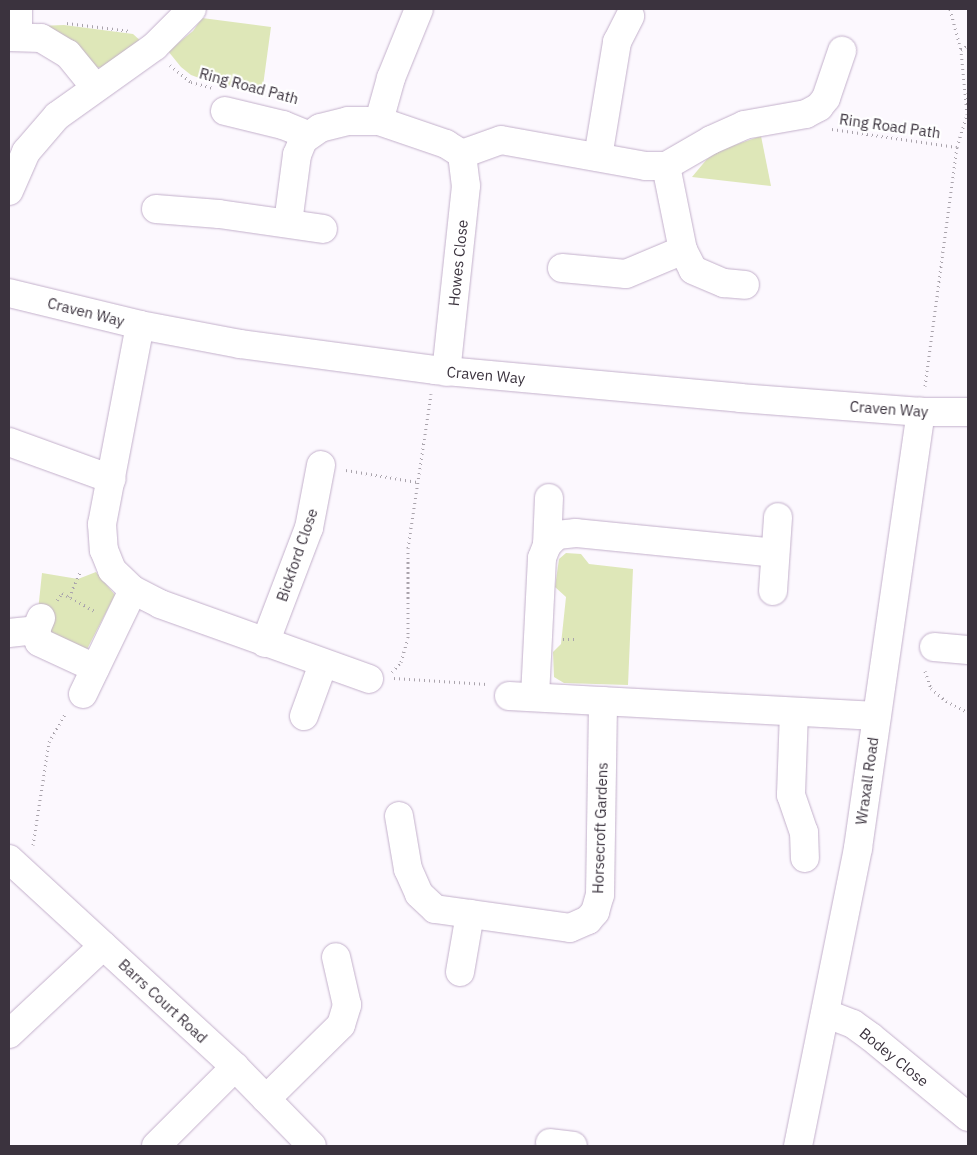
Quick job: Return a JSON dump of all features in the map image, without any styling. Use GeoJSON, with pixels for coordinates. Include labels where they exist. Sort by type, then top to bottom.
{"type":"FeatureCollection","features":[{"type":"Feature","properties":{"kind":"street"},"geometry":{"type":"LineString","coordinates":[[9,191],[26,152],[56,116],[155,46],[192,9]]}},
{"type":"Feature","properties":{"kind":"street"},"geometry":{"type":"LineString","coordinates":[[380,121],[391,78],[419,9]]}},
{"type":"Feature","properties":{"kind":"street"},"geometry":{"type":"LineString","coordinates":[[598,157],[617,42],[630,16]]}},
{"type":"Feature","properties":{"kind":"street"},"geometry":{"type":"LineString","coordinates":[[15,27],[41,38],[68,54],[95,87]]}},
{"type":"Feature","properties":{"kind":"street"},"geometry":{"type":"LineString","coordinates":[[288,224],[298,155],[308,136],[320,128],[348,122],[380,121],[446,144],[462,154],[501,140],[646,166],[666,166],[711,140],[744,125],[806,114],[826,98],[842,51]]}},
{"type":"Feature","properties":{"kind":"street"},"geometry":{"type":"LineString","coordinates":[[222,100],[308,136]]}},
{"type":"Feature","properties":{"kind":"street","name":"Howes Close"},"geometry":{"type":"LineString","coordinates":[[440,371],[466,186],[462,154]]}},
{"type":"Feature","properties":{"kind":"street"},"geometry":{"type":"LineString","coordinates":[[666,166],[688,260]]}},
{"type":"Feature","properties":{"kind":"street"},"geometry":{"type":"LineString","coordinates":[[156,209],[323,229]]}},
{"type":"Feature","properties":{"kind":"street"},"geometry":{"type":"LineString","coordinates":[[562,268],[626,274],[658,262],[688,260],[717,281],[745,285]]}},
{"type":"Feature","properties":{"kind":"street","name":"Craven Way"},"geometry":{"type":"LineString","coordinates":[[9,293],[140,325],[240,344],[440,371],[921,412],[968,412]]}},
{"type":"Feature","properties":{"kind":"street"},"geometry":{"type":"LineString","coordinates":[[140,325],[102,524],[104,550],[112,570],[133,590],[160,604],[323,664],[376,678]]}},
{"type":"Feature","properties":{"kind":"street","name":"Wraxall Road"},"geometry":{"type":"LineString","coordinates":[[798,1146],[827,1014],[858,848],[921,412]]}},
{"type":"Feature","properties":{"kind":"street"},"geometry":{"type":"LineString","coordinates":[[9,442],[111,479]]}},
{"type":"Feature","properties":{"kind":"street","name":"Bickford Close"},"geometry":{"type":"LineString","coordinates":[[265,643],[309,528],[321,466]]}},
{"type":"Feature","properties":{"kind":"street"},"geometry":{"type":"LineString","coordinates":[[549,498],[547,545],[542,558],[522,696],[876,716]]}},
{"type":"Feature","properties":{"kind":"street"},"geometry":{"type":"LineString","coordinates":[[772,591],[778,517]]}},
{"type":"Feature","properties":{"kind":"street"},"geometry":{"type":"LineString","coordinates":[[547,545],[556,535],[576,533],[775,554]]}},
{"type":"Feature","properties":{"kind":"street"},"geometry":{"type":"LineString","coordinates":[[83,694],[133,590]]}},
{"type":"Feature","properties":{"kind":"street"},"geometry":{"type":"LineString","coordinates":[[9,633],[38,624],[39,642],[95,668]]}},
{"type":"Feature","properties":{"kind":"street"},"geometry":{"type":"LineString","coordinates":[[929,654],[968,650]]}},
{"type":"Feature","properties":{"kind":"street"},"geometry":{"type":"LineString","coordinates":[[304,716],[323,664]]}},
{"type":"Feature","properties":{"kind":"street","name":"Horsecroft Gardens"},"geometry":{"type":"LineString","coordinates":[[399,816],[408,869],[419,894],[435,909],[570,928],[588,920],[595,912],[600,895],[603,701]]}},
{"type":"Feature","properties":{"kind":"street"},"geometry":{"type":"LineString","coordinates":[[794,712],[791,795],[804,832],[805,858]]}},
{"type":"Feature","properties":{"kind":"street","name":"Barrs Court Road"},"geometry":{"type":"LineString","coordinates":[[17,867],[235,1067],[312,1146]]}},
{"type":"Feature","properties":{"kind":"street"},"geometry":{"type":"LineString","coordinates":[[460,972],[470,914]]}},
{"type":"Feature","properties":{"kind":"street"},"geometry":{"type":"LineString","coordinates":[[9,1034],[103,946]]}},
{"type":"Feature","properties":{"kind":"street"},"geometry":{"type":"LineString","coordinates":[[266,1099],[341,1025],[347,1005],[336,957]]}},
{"type":"Feature","properties":{"kind":"street","name":"Bodey Close"},"geometry":{"type":"LineString","coordinates":[[827,1014],[853,1024],[964,1106]]}},
{"type":"Feature","properties":{"kind":"street"},"geometry":{"type":"LineString","coordinates":[[156,1146],[235,1067]]}},
{"type":"Feature","properties":{"kind":"path","name":"Ring Road Path"},"geometry":{"type":"LineString","coordinates":[[806,114],[830,128],[957,147],[967,114],[960,50],[950,9]]}},
{"type":"Feature","properties":{"kind":"path","name":"Ring Road Path"},"geometry":{"type":"LineString","coordinates":[[65,22],[91,24],[140,33],[155,46],[166,63],[191,82],[222,100]]}},
{"type":"Feature","properties":{"kind":"path"},"geometry":{"type":"LineString","coordinates":[[960,50],[968,45]]}},
{"type":"Feature","properties":{"kind":"path"},"geometry":{"type":"LineString","coordinates":[[921,412],[957,147]]}},
{"type":"Feature","properties":{"kind":"path"},"geometry":{"type":"LineString","coordinates":[[376,678],[401,662],[406,650],[408,548],[417,482],[440,371]]}},
{"type":"Feature","properties":{"kind":"path"},"geometry":{"type":"LineString","coordinates":[[321,466],[417,482]]}},
{"type":"Feature","properties":{"kind":"path"},"geometry":{"type":"LineString","coordinates":[[69,597],[80,572]]}},
{"type":"Feature","properties":{"kind":"path"},"geometry":{"type":"LineString","coordinates":[[62,593],[118,623]]}},
{"type":"Feature","properties":{"kind":"path"},"geometry":{"type":"LineString","coordinates":[[929,654],[930,688],[946,701],[968,712]]}},
{"type":"Feature","properties":{"kind":"path"},"geometry":{"type":"LineString","coordinates":[[376,678],[494,684],[522,696]]}},
{"type":"Feature","properties":{"kind":"path"},"geometry":{"type":"LineString","coordinates":[[17,867],[49,742],[73,698],[83,694]]}},
{"type":"Feature","properties":{"kind":"green space"},"geometry":{"type":"Polygon","coordinates":[[[202,18],[271,27],[262,93],[210,82],[191,75],[181,67],[168,51],[193,31],[202,18]]]}},
{"type":"Feature","properties":{"kind":"green space"},"geometry":{"type":"Polygon","coordinates":[[[64,25],[133,34],[143,43],[104,68],[94,67],[39,26],[64,25]]]}},
{"type":"Feature","properties":{"kind":"green space"},"geometry":{"type":"Polygon","coordinates":[[[761,136],[771,186],[692,177],[707,159],[720,150],[761,136]]]}},
{"type":"Feature","properties":{"kind":"green space"},"geometry":{"type":"Polygon","coordinates":[[[566,553],[581,554],[589,564],[633,569],[628,685],[564,683],[554,677],[553,652],[561,644],[566,597],[555,587],[559,559],[566,553]]]}},
{"type":"Feature","properties":{"kind":"green space"},"geometry":{"type":"Polygon","coordinates":[[[96,572],[115,595],[84,655],[47,636],[38,611],[42,573],[78,579],[96,572]]]}}]}
